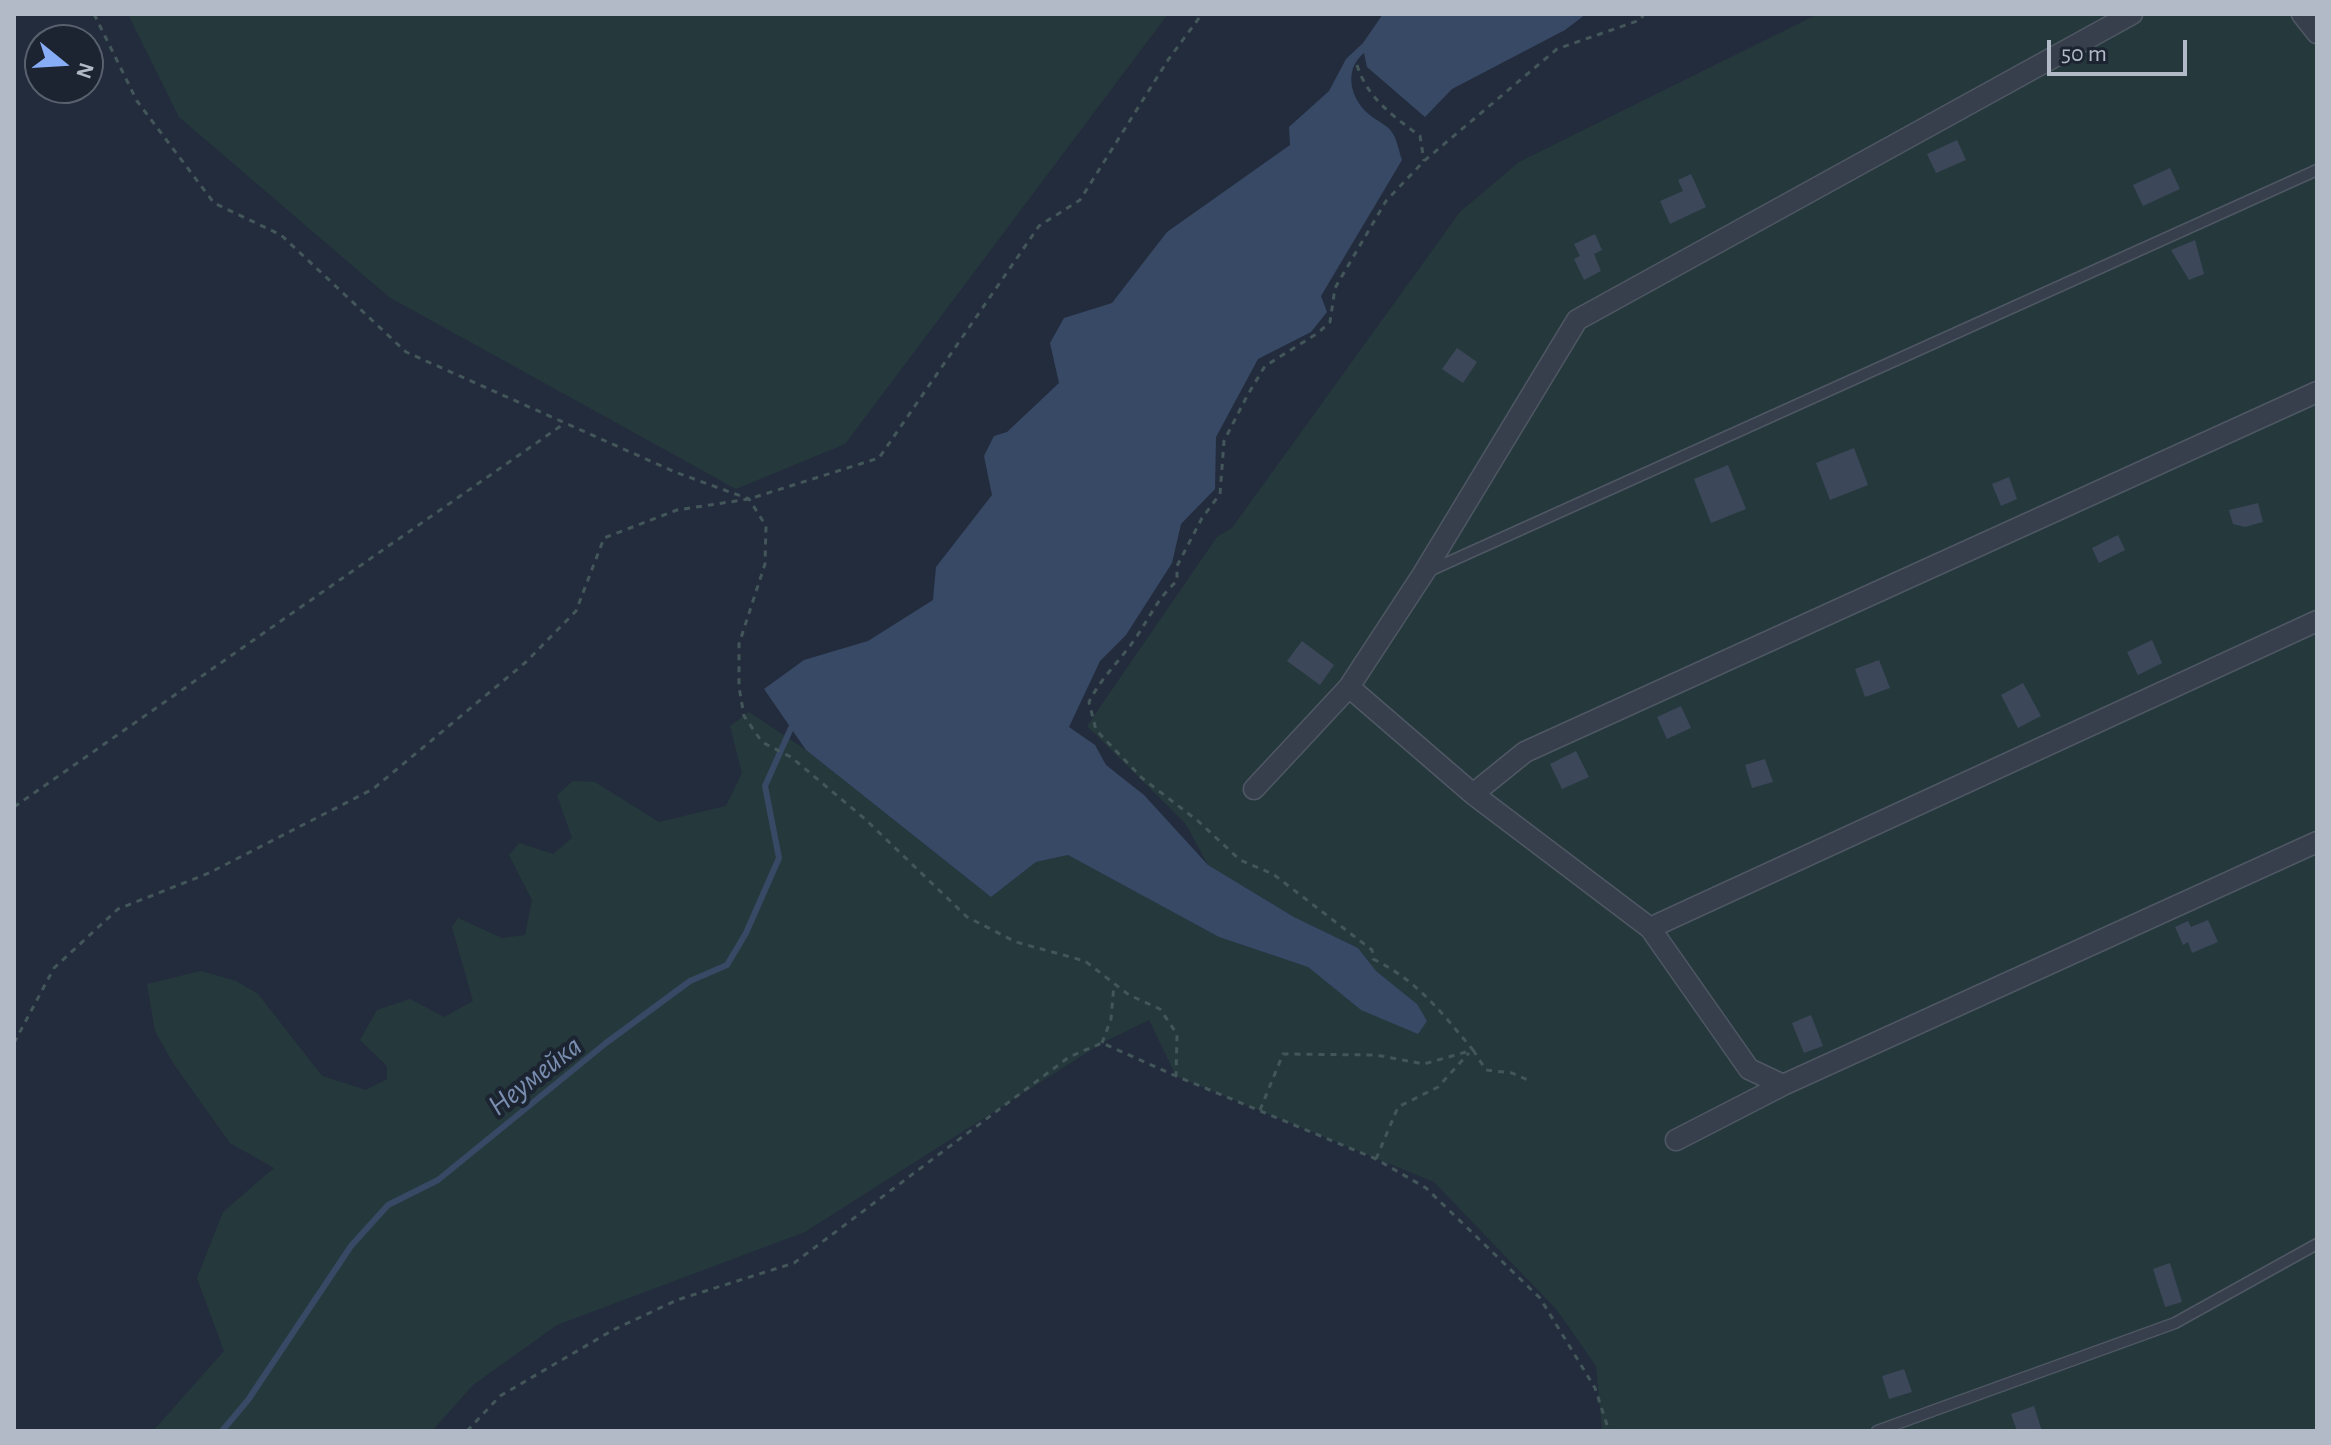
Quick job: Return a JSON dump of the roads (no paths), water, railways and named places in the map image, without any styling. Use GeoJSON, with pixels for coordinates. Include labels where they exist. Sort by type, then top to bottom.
{"type":"FeatureCollection","features":[{"type":"Feature","properties":{"kind":"street"},"geometry":{"type":"LineString","coordinates":[[1254,789],[1349,687],[1423,574],[1577,320],[2132,14]]}},
{"type":"Feature","properties":{"kind":"street"},"geometry":{"type":"LineString","coordinates":[[2302,14],[2317,33]]}},
{"type":"Feature","properties":{"kind":"street"},"geometry":{"type":"LineString","coordinates":[[1473,794],[1525,752],[2317,392]]}},
{"type":"Feature","properties":{"kind":"street"},"geometry":{"type":"LineString","coordinates":[[1650,928],[2317,621]]}},
{"type":"Feature","properties":{"kind":"street"},"geometry":{"type":"LineString","coordinates":[[1349,687],[1473,794],[1650,928],[1749,1069],[1783,1085]]}},
{"type":"Feature","properties":{"kind":"street"},"geometry":{"type":"LineString","coordinates":[[1676,1140],[1783,1085],[2317,842]]}},
{"type":"Feature","properties":{"kind":"lane"},"geometry":{"type":"LineString","coordinates":[[1423,574],[2317,170]]}},
{"type":"Feature","properties":{"kind":"lane"},"geometry":{"type":"LineString","coordinates":[[1877,1431],[2175,1323],[2317,1244]]}},
{"type":"Feature","properties":{"kind":"water"},"geometry":{"type":"Polygon","coordinates":[[[1383,14],[1586,14],[1565,30],[1452,89],[1425,117],[1367,67],[1364,53],[1357,60],[1351,76],[1354,94],[1373,118],[1391,131],[1402,160],[1321,296],[1327,312],[1311,332],[1258,359],[1216,437],[1215,489],[1181,524],[1172,563],[1126,635],[1100,661],[1069,727],[1095,745],[1106,765],[1144,795],[1208,865],[1294,917],[1358,948],[1376,971],[1417,1004],[1427,1021],[1418,1034],[1361,1010],[1308,967],[1219,937],[1068,855],[1036,862],[991,897],[806,750],[764,689],[804,660],[868,641],[933,600],[936,567],[992,495],[984,456],[994,436],[1007,432],[1059,383],[1050,343],[1064,318],[1112,303],[1167,232],[1290,145],[1289,127],[1329,91],[1346,59],[1363,43],[1383,14]]]}},
{"type":"Feature","properties":{"kind":"waterway","name":"Неумейка"},"geometry":{"type":"LineString","coordinates":[[222,1431],[248,1400],[351,1246],[388,1205],[438,1180],[606,1043],[690,981],[727,965],[746,933],[779,858],[765,786],[791,728]]}}]}
